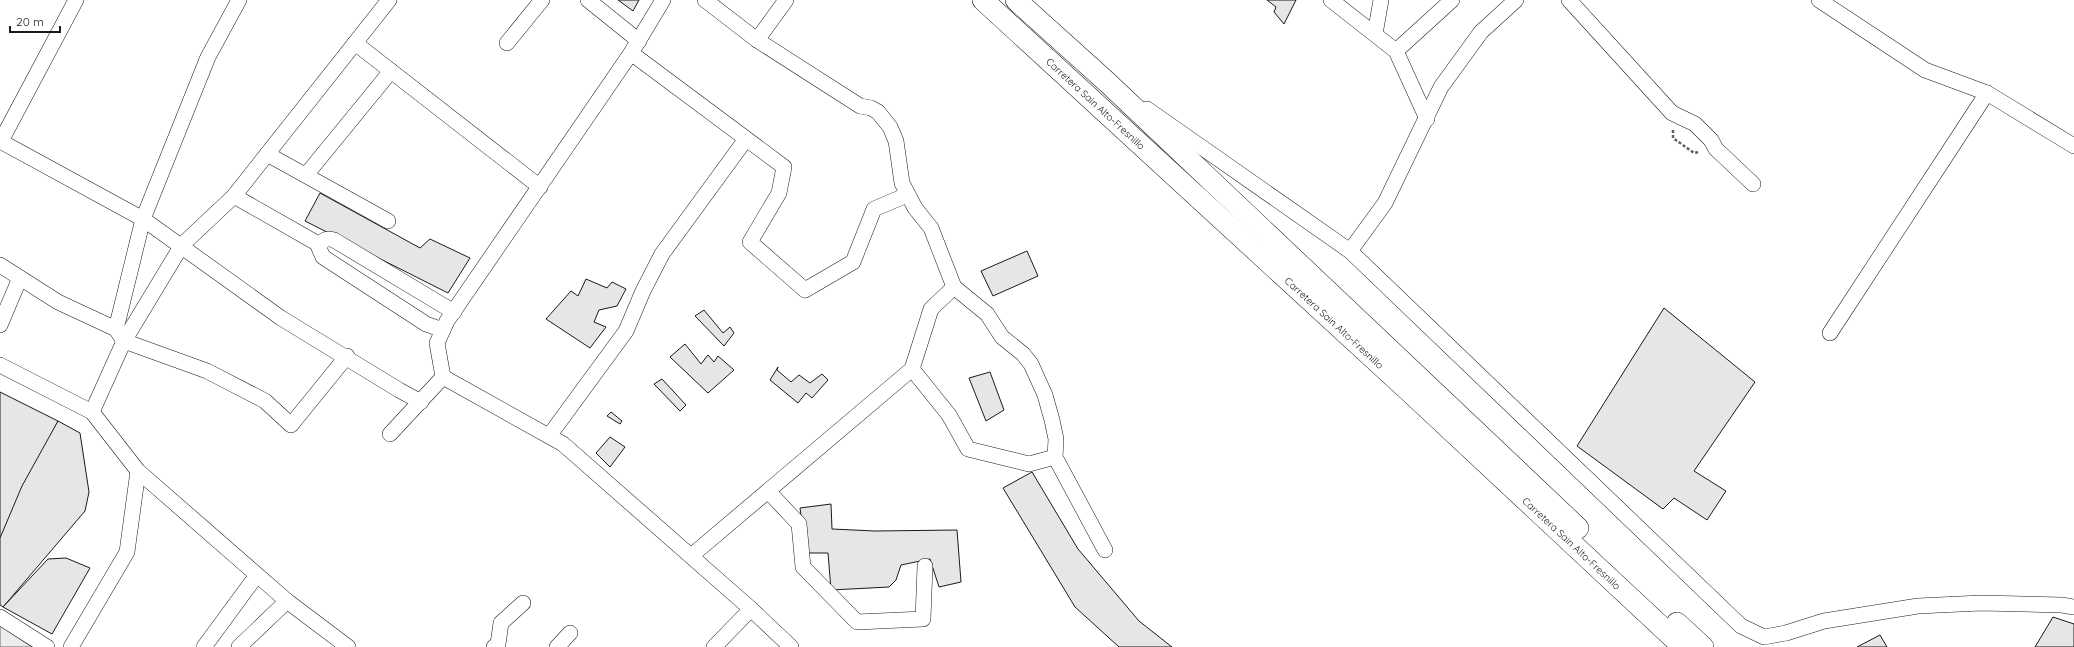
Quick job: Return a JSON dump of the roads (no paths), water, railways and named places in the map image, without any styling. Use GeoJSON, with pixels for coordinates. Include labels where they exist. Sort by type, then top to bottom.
{"type":"FeatureCollection","features":[{"type":"Feature","properties":{"kind":"main road","name":"Carretera Sain Alto-Fresnillo"},"geometry":{"type":"LineString","coordinates":[[983,0],[1412,394],[1683,647]]}},
{"type":"Feature","properties":{"kind":"main road"},"geometry":{"type":"LineString","coordinates":[[1016,0],[1108,83],[1703,647]]}},
{"type":"Feature","properties":{"kind":"street"},"geometry":{"type":"LineString","coordinates":[[76,0],[0,141],[143,219],[281,318],[347,356],[399,390],[421,402]]}},
{"type":"Feature","properties":{"kind":"street"},"geometry":{"type":"LineString","coordinates":[[116,329],[143,219],[208,57],[239,0]]}},
{"type":"Feature","properties":{"kind":"street"},"geometry":{"type":"LineString","coordinates":[[92,412],[124,342],[182,246],[234,196],[389,0]]}},
{"type":"Feature","properties":{"kind":"street"},"geometry":{"type":"LineString","coordinates":[[507,43],[542,0]]}},
{"type":"Feature","properties":{"kind":"street"},"geometry":{"type":"LineString","coordinates":[[588,0],[635,47],[746,139],[784,167],[779,193],[750,242],[805,290],[853,262],[874,209],[907,195]]}},
{"type":"Feature","properties":{"kind":"street"},"geometry":{"type":"LineString","coordinates":[[443,377],[437,343],[443,330],[635,47],[663,0]]}},
{"type":"Feature","properties":{"kind":"street"},"geometry":{"type":"LineString","coordinates":[[705,0],[757,40],[860,106],[871,108],[878,112],[890,127],[896,141],[902,183],[915,208],[931,228],[954,287],[987,314],[1002,337],[1023,354],[1031,364],[1045,395],[1052,420],[1056,439],[1056,457],[1105,550]]}},
{"type":"Feature","properties":{"kind":"street"},"geometry":{"type":"LineString","coordinates":[[757,40],[786,0]]}},
{"type":"Feature","properties":{"kind":"street"},"geometry":{"type":"LineString","coordinates":[[1330,0],[1396,51],[1427,119]]}},
{"type":"Feature","properties":{"kind":"street"},"geometry":{"type":"LineString","coordinates":[[1374,34],[1381,0]]}},
{"type":"Feature","properties":{"kind":"street"},"geometry":{"type":"LineString","coordinates":[[1396,51],[1452,0]]}},
{"type":"Feature","properties":{"kind":"street"},"geometry":{"type":"LineString","coordinates":[[1350,251],[1385,203],[1427,119],[1441,87],[1481,32],[1516,0]]}},
{"type":"Feature","properties":{"kind":"street"},"geometry":{"type":"LineString","coordinates":[[1569,0],[1672,113],[1695,124],[1711,140],[1716,149],[1754,184]]}},
{"type":"Feature","properties":{"kind":"street"},"geometry":{"type":"LineString","coordinates":[[1819,0],[1925,70],[1987,93],[2074,146]]}},
{"type":"Feature","properties":{"kind":"street"},"geometry":{"type":"LineString","coordinates":[[354,44],[391,71],[540,188]]}},
{"type":"Feature","properties":{"kind":"street"},"geometry":{"type":"LineString","coordinates":[[306,176],[391,71]]}},
{"type":"Feature","properties":{"kind":"street"},"geometry":{"type":"LineString","coordinates":[[1076,85],[1108,83],[1350,251],[1741,626],[1763,642],[1824,621],[1918,606],[1981,603],[2062,605],[2074,607]]}},
{"type":"Feature","properties":{"kind":"street"},"geometry":{"type":"LineString","coordinates":[[1830,333],[1987,93]]}},
{"type":"Feature","properties":{"kind":"street"},"geometry":{"type":"LineString","coordinates":[[549,436],[626,331],[643,291],[662,254],[746,139]]}},
{"type":"Feature","properties":{"kind":"street"},"geometry":{"type":"LineString","coordinates":[[268,154],[388,221]]}},
{"type":"Feature","properties":{"kind":"street"},"geometry":{"type":"LineString","coordinates":[[234,196],[320,245]]}},
{"type":"Feature","properties":{"kind":"street"},"geometry":{"type":"LineString","coordinates":[[443,330],[426,324],[323,257],[319,251],[320,245],[328,239],[334,240],[454,312]]}},
{"type":"Feature","properties":{"kind":"street"},"geometry":{"type":"LineString","coordinates":[[0,265],[58,302],[116,329],[124,342],[207,371],[265,401],[291,425],[347,356]]}},
{"type":"Feature","properties":{"kind":"street"},"geometry":{"type":"LineString","coordinates":[[0,325],[20,278]]}},
{"type":"Feature","properties":{"kind":"street"},"geometry":{"type":"LineString","coordinates":[[691,556],[912,369],[931,309],[954,287]]}},
{"type":"Feature","properties":{"kind":"street"},"geometry":{"type":"LineString","coordinates":[[0,365],[92,412],[138,471],[257,575],[348,647]]}},
{"type":"Feature","properties":{"kind":"street"},"geometry":{"type":"LineString","coordinates":[[912,369],[949,415],[968,449],[1029,464],[1056,457]]}},
{"type":"Feature","properties":{"kind":"street"},"geometry":{"type":"LineString","coordinates":[[443,377],[563,444],[751,609],[791,647]]}},
{"type":"Feature","properties":{"kind":"street"},"geometry":{"type":"LineString","coordinates":[[390,434],[443,377]]}},
{"type":"Feature","properties":{"kind":"street"},"geometry":{"type":"LineString","coordinates":[[71,647],[127,552],[138,471]]}},
{"type":"Feature","properties":{"kind":"street"},"geometry":{"type":"LineString","coordinates":[[768,492],[799,524],[803,567],[858,622],[923,619],[925,566]]}},
{"type":"Feature","properties":{"kind":"street"},"geometry":{"type":"LineString","coordinates":[[204,647],[257,575]]}},
{"type":"Feature","properties":{"kind":"street"},"geometry":{"type":"LineString","coordinates":[[239,647],[287,600]]}},
{"type":"Feature","properties":{"kind":"street"},"geometry":{"type":"LineString","coordinates":[[494,647],[498,644],[501,623],[523,603]]}},
{"type":"Feature","properties":{"kind":"street"},"geometry":{"type":"LineString","coordinates":[[714,647],[751,609]]}},
{"type":"Feature","properties":{"kind":"street"},"geometry":{"type":"LineString","coordinates":[[0,617],[47,647]]}},
{"type":"Feature","properties":{"kind":"street"},"geometry":{"type":"LineString","coordinates":[[557,647],[570,633]]}}]}
